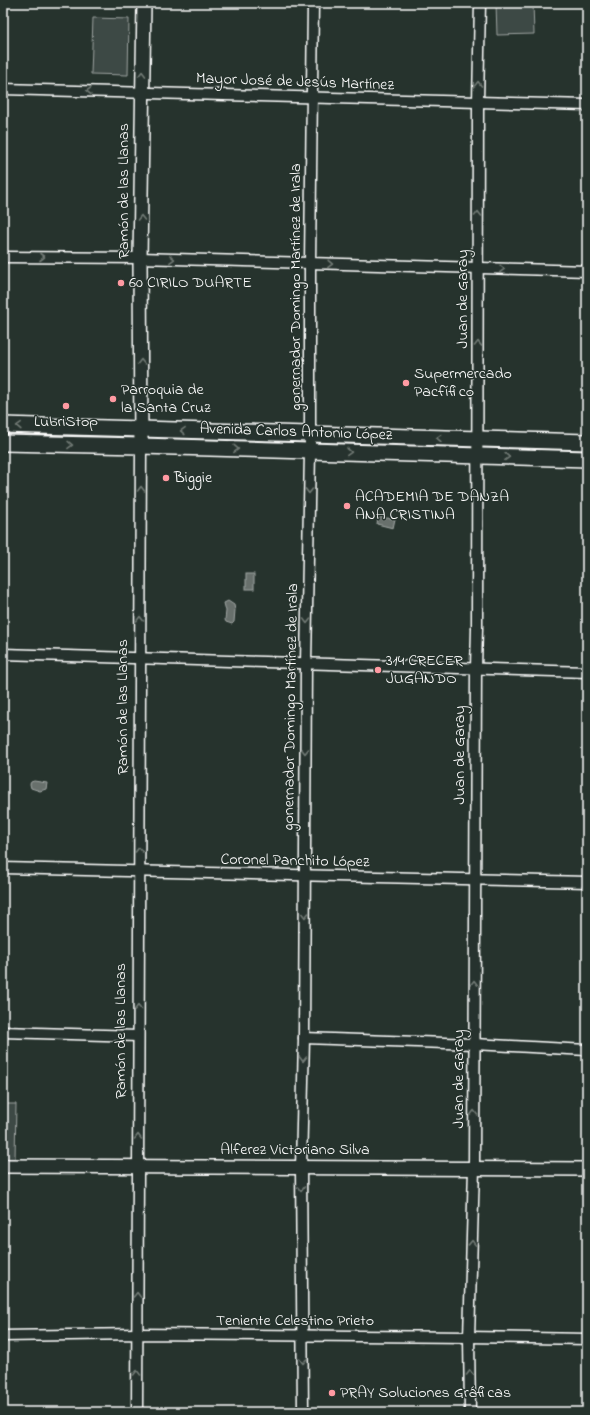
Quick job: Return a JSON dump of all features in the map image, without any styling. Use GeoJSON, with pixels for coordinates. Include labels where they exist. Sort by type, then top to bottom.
{"type":"FeatureCollection","features":[{"type":"Feature","properties":{"kind":"main road","name":"Avenida Carlos Antonio López"},"geometry":{"type":"LineString","coordinates":[[3,425],[587,442]]}},
{"type":"Feature","properties":{"kind":"main road","name":"Avenida Carlos Antonio López"},"geometry":{"type":"LineString","coordinates":[[3,443],[587,459]]}},
{"type":"Feature","properties":{"kind":"street","name":"Ramón de las Llanas"},"geometry":{"type":"LineString","coordinates":[[137,1412],[142,429],[140,258],[144,3]]}},
{"type":"Feature","properties":{"kind":"street","name":"gonernador Domingo Martínez de Irala"},"geometry":{"type":"LineString","coordinates":[[303,1412],[301,1168],[304,1038],[306,662],[310,452],[310,263],[313,3]]}},
{"type":"Feature","properties":{"kind":"street","name":"Juan de Garay"},"geometry":{"type":"LineString","coordinates":[[470,1412],[469,1337],[474,1169],[479,268],[478,102],[480,3]]}},
{"type":"Feature","properties":{"kind":"street","name":"Mayor José de Jesús Martínez"},"geometry":{"type":"LineString","coordinates":[[3,89],[587,105]]}},
{"type":"Feature","properties":{"kind":"street"},"geometry":{"type":"LineString","coordinates":[[3,257],[140,258],[587,271]]}},
{"type":"Feature","properties":{"kind":"street"},"geometry":{"type":"LineString","coordinates":[[3,654],[306,662],[587,672]]}},
{"type":"Feature","properties":{"kind":"street","name":"Coronel Panchito López"},"geometry":{"type":"LineString","coordinates":[[3,868],[587,882]]}},
{"type":"Feature","properties":{"kind":"street"},"geometry":{"type":"LineString","coordinates":[[3,1032],[138,1036]]}},
{"type":"Feature","properties":{"kind":"street"},"geometry":{"type":"LineString","coordinates":[[304,1038],[474,1044],[587,1050]]}},
{"type":"Feature","properties":{"kind":"street","name":"Alferez Victoriano Silva"},"geometry":{"type":"LineString","coordinates":[[3,1166],[587,1169]]}},
{"type":"Feature","properties":{"kind":"street","name":"Teniente Celestino Prieto"},"geometry":{"type":"LineString","coordinates":[[3,1336],[137,1334],[587,1339]]}},
{"type":"Feature","properties":{"kind":"green space"},"geometry":{"type":"Polygon","coordinates":[[[496,3],[533,3],[534,34],[497,35],[496,3]]]}},
{"type":"Feature","properties":{"kind":"green space"},"geometry":{"type":"Polygon","coordinates":[[[93,18],[129,19],[128,75],[91,74],[93,18]]]}},
{"type":"Feature","properties":{"kind":"green space"},"geometry":{"type":"Polygon","coordinates":[[[3,433],[128,436],[131,439],[3,437],[3,433]]]}},
{"type":"Feature","properties":{"kind":"green space"},"geometry":{"type":"Polygon","coordinates":[[[153,437],[295,441],[298,444],[153,440],[153,437]]]}},
{"type":"Feature","properties":{"kind":"green space"},"geometry":{"type":"Polygon","coordinates":[[[324,442],[463,446],[466,449],[321,445],[324,442]]]}},
{"type":"Feature","properties":{"kind":"green space"},"geometry":{"type":"Polygon","coordinates":[[[489,446],[587,449],[587,454],[487,449],[489,446]]]}},
{"type":"Feature","properties":{"kind":"green space"},"geometry":{"type":"Polygon","coordinates":[[[3,1104],[16,1104],[15,1159],[3,1159],[3,1104]]]}},
{"type":"Feature","properties":{"kind":"shaded area"},"geometry":{"type":"Polygon","coordinates":[[[378,517],[395,519],[393,528],[377,524],[378,517]]]}},
{"type":"Feature","properties":{"kind":"shaded area"},"geometry":{"type":"Polygon","coordinates":[[[246,574],[254,574],[254,589],[246,589],[246,574]]]}},
{"type":"Feature","properties":{"kind":"shaded area"},"geometry":{"type":"Polygon","coordinates":[[[228,601],[234,605],[235,610],[234,622],[232,624],[226,622],[225,620],[226,611],[224,603],[228,601]]]}},
{"type":"Feature","properties":{"kind":"shaded area"},"geometry":{"type":"Polygon","coordinates":[[[34,781],[47,783],[46,789],[40,791],[31,788],[30,784],[34,781]]]}},
{"type":"Feature","properties":{"kind":"place","name":"60 CIRILO DUARTE"},"geometry":{"type":"Point","coordinates":[121,283]}},
{"type":"Feature","properties":{"kind":"place","name":"Supermercado Pacfífico"},"geometry":{"type":"Point","coordinates":[406,383]}},
{"type":"Feature","properties":{"kind":"place","name":"Parroquia de la Santa Cruz"},"geometry":{"type":"Point","coordinates":[113,399]}},
{"type":"Feature","properties":{"kind":"place","name":"LubriStop"},"geometry":{"type":"Point","coordinates":[66,406]}},
{"type":"Feature","properties":{"kind":"place","name":"Biggie"},"geometry":{"type":"Point","coordinates":[166,478]}},
{"type":"Feature","properties":{"kind":"place","name":"ACADEMIA DE DANZA ANA CRISTINA"},"geometry":{"type":"Point","coordinates":[347,506]}},
{"type":"Feature","properties":{"kind":"place","name":"314 CRECER JUGANDO"},"geometry":{"type":"Point","coordinates":[378,670]}},
{"type":"Feature","properties":{"kind":"place","name":"PRAY Soluciones Gráficas"},"geometry":{"type":"Point","coordinates":[332,1393]}}]}
